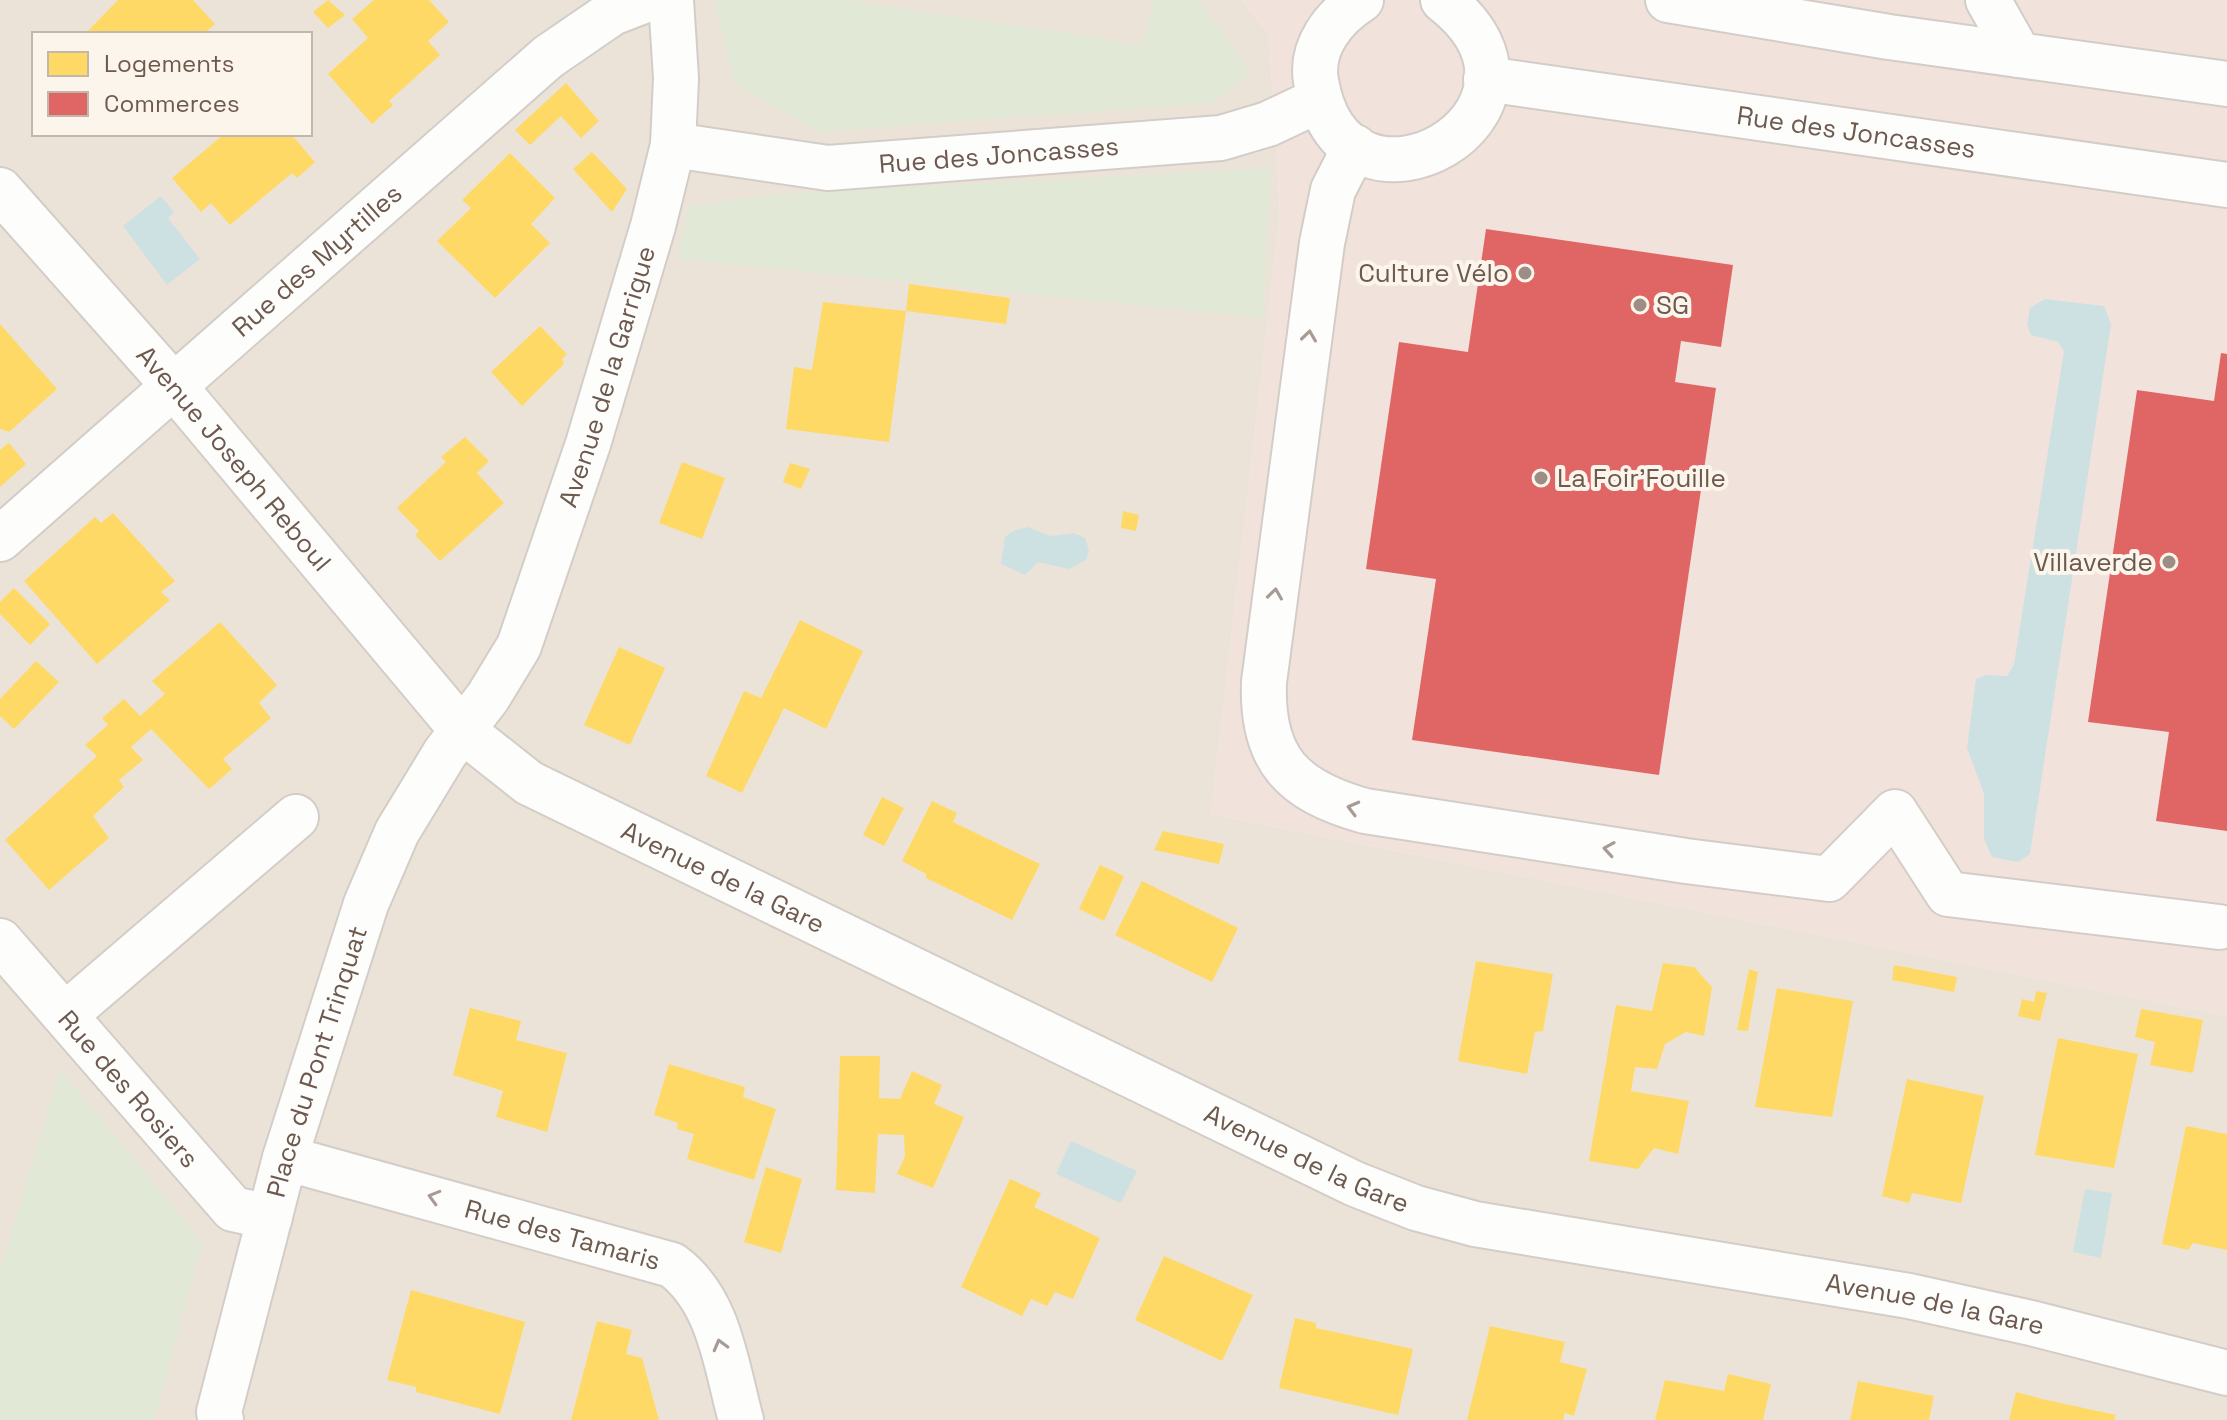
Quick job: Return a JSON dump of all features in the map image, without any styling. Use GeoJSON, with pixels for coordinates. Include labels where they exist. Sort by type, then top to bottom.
{"type":"FeatureCollection","features":[{"type":"Feature","properties":{"kind":"street","name":"Rue des Myrtilles"},"geometry":{"type":"LineString","coordinates":[[0,539],[548,57],[612,13],[646,0]]}},
{"type":"Feature","properties":{"kind":"street","name":"Avenue de la Garrigue"},"geometry":{"type":"LineString","coordinates":[[462,730],[519,646],[588,444],[653,226],[673,145],[676,78],[671,0]]}},
{"type":"Feature","properties":{"kind":"street"},"geometry":{"type":"LineString","coordinates":[[1668,0],[1895,18],[2004,53],[2227,84]]}},
{"type":"Feature","properties":{"kind":"street"},"geometry":{"type":"LineString","coordinates":[[1959,0],[2004,53]]}},
{"type":"Feature","properties":{"kind":"street"},"geometry":{"type":"LineString","coordinates":[[1988,0],[2004,53]]}},
{"type":"Feature","properties":{"kind":"street"},"geometry":{"type":"LineString","coordinates":[[1347,3],[1328,29],[1319,51],[1315,75],[1319,100],[1327,118],[1355,147],[1393,159],[1433,154],[1454,142],[1470,124],[1482,103],[1486,79],[1484,56],[1476,33],[1460,5]]}},
{"type":"Feature","properties":{"kind":"street","name":"Rue des Joncasses"},"geometry":{"type":"LineString","coordinates":[[1486,79],[2227,185]]}},
{"type":"Feature","properties":{"kind":"street","name":"Rue des Joncasses"},"geometry":{"type":"LineString","coordinates":[[673,145],[828,168],[1221,138],[1268,124],[1319,100]]}},
{"type":"Feature","properties":{"kind":"street"},"geometry":{"type":"LineString","coordinates":[[1355,147],[1333,190],[1322,243],[1264,682],[1263,710],[1278,759],[1293,778],[1315,794],[1365,811],[1686,861],[1829,879],[1895,812],[1948,894],[2219,927]]}},
{"type":"Feature","properties":{"kind":"street","name":"Avenue Joseph Reboul"},"geometry":{"type":"LineString","coordinates":[[0,190],[173,385],[462,730]]}},
{"type":"Feature","properties":{"kind":"street","name":"Place du Pont Trinquat"},"geometry":{"type":"LineString","coordinates":[[216,1417],[285,1158],[366,904],[397,832],[462,730]]}},
{"type":"Feature","properties":{"kind":"street","name":"Avenue de la Gare"},"geometry":{"type":"LineString","coordinates":[[462,730],[529,783],[1341,1177],[1416,1208],[1475,1224],[1909,1296],[2031,1323],[2227,1373]]}},
{"type":"Feature","properties":{"kind":"street"},"geometry":{"type":"LineString","coordinates":[[65,1015],[296,817]]}},
{"type":"Feature","properties":{"kind":"street","name":"Rue des Rosiers"},"geometry":{"type":"LineString","coordinates":[[0,941],[233,1209],[270,1217]]}},
{"type":"Feature","properties":{"kind":"street","name":"Rue des Tamaris"},"geometry":{"type":"LineString","coordinates":[[285,1158],[672,1265],[689,1278],[711,1314],[741,1420]]}},
{"type":"Feature","properties":{"kind":"shaded area"},"geometry":{"type":"Polygon","coordinates":[[[0,0],[1242,0],[1269,35],[1280,213],[1211,814],[2227,1016],[2227,1420],[0,1420],[0,0]]]}},
{"type":"Feature","properties":{"kind":"shaded area"},"geometry":{"type":"Polygon","coordinates":[[[1242,0],[2227,0],[2227,1016],[1211,814],[1280,213],[1269,35],[1242,0]]]}},
{"type":"Feature","properties":{"kind":"shaded area"},"geometry":{"type":"Polygon","coordinates":[[[161,196],[174,212],[168,218],[200,259],[167,285],[123,226],[161,196]]]}},
{"type":"Feature","properties":{"kind":"shaded area"},"geometry":{"type":"Polygon","coordinates":[[[2045,299],[2104,306],[2111,324],[2030,854],[2018,862],[1992,857],[1984,839],[1984,794],[1967,748],[1976,679],[1986,675],[2007,676],[2014,664],[2064,351],[2058,342],[2031,335],[2027,325],[2030,308],[2045,299]]]}},
{"type":"Feature","properties":{"kind":"shaded area"},"geometry":{"type":"Polygon","coordinates":[[[1028,527],[1050,536],[1074,533],[1085,538],[1089,550],[1086,560],[1069,569],[1038,562],[1025,575],[1001,564],[1005,537],[1028,527]]]}},
{"type":"Feature","properties":{"kind":"shaded area"},"geometry":{"type":"Polygon","coordinates":[[[1071,1141],[1137,1171],[1121,1203],[1056,1174],[1071,1141]]]}},
{"type":"Feature","properties":{"kind":"shaded area"},"geometry":{"type":"Polygon","coordinates":[[[2085,1189],[2112,1193],[2101,1258],[2073,1252],[2085,1189]]]}},
{"type":"Feature","properties":{"kind":"green space"},"geometry":{"type":"Polygon","coordinates":[[[714,0],[849,0],[1144,45],[1153,0],[1199,0],[1251,74],[1210,103],[819,132],[735,84],[714,0]]]}},
{"type":"Feature","properties":{"kind":"green space"},"geometry":{"type":"Polygon","coordinates":[[[1271,168],[1263,318],[678,259],[688,206],[777,194],[1271,168]]]}},
{"type":"Feature","properties":{"kind":"green space"},"geometry":{"type":"Polygon","coordinates":[[[60,1069],[203,1243],[154,1420],[0,1420],[0,1273],[60,1069]]]}},
{"type":"Feature","properties":{"kind":"building: Logements"},"geometry":{"type":"Polygon","coordinates":[[[118,0],[193,0],[215,24],[205,32],[87,32],[118,0]]]}},
{"type":"Feature","properties":{"kind":"building: Logements"},"geometry":{"type":"Polygon","coordinates":[[[328,0],[345,15],[328,28],[313,12],[328,0]]]}},
{"type":"Feature","properties":{"kind":"building: Logements"},"geometry":{"type":"Polygon","coordinates":[[[374,0],[429,0],[449,22],[428,41],[440,55],[389,101],[393,105],[372,124],[328,74],[368,38],[352,19],[374,0]]]}},
{"type":"Feature","properties":{"kind":"building: Logements"},"geometry":{"type":"Polygon","coordinates":[[[566,83],[599,121],[581,138],[561,116],[530,145],[515,130],[566,83]]]}},
{"type":"Feature","properties":{"kind":"building: Logements"},"geometry":{"type":"Polygon","coordinates":[[[222,136],[293,136],[315,162],[297,178],[292,173],[230,225],[211,203],[201,212],[172,178],[222,136]]]}},
{"type":"Feature","properties":{"kind":"building: Logements"},"geometry":{"type":"Polygon","coordinates":[[[592,152],[627,189],[612,212],[573,169],[592,152]]]}},
{"type":"Feature","properties":{"kind":"building: Logements"},"geometry":{"type":"Polygon","coordinates":[[[510,153],[555,198],[531,224],[550,243],[495,298],[437,241],[471,208],[462,200],[510,153]]]}},
{"type":"Feature","properties":{"kind":"building: Logements"},"geometry":{"type":"Polygon","coordinates":[[[909,284],[1010,298],[1006,324],[906,311],[909,284]]]}},
{"type":"Feature","properties":{"kind":"building: Logements"},"geometry":{"type":"Polygon","coordinates":[[[823,302],[906,311],[889,442],[786,429],[794,367],[812,370],[823,302]]]}},
{"type":"Feature","properties":{"kind":"building: Logements"},"geometry":{"type":"Polygon","coordinates":[[[0,324],[57,389],[9,432],[0,429],[0,324]]]}},
{"type":"Feature","properties":{"kind":"building: Logements"},"geometry":{"type":"Polygon","coordinates":[[[540,326],[567,354],[562,359],[564,364],[522,406],[491,372],[540,326]]]}},
{"type":"Feature","properties":{"kind":"building: Logements"},"geometry":{"type":"Polygon","coordinates":[[[465,437],[489,461],[477,473],[504,503],[440,561],[415,535],[419,531],[397,508],[446,462],[441,457],[465,437]]]}},
{"type":"Feature","properties":{"kind":"building: Logements"},"geometry":{"type":"Polygon","coordinates":[[[9,443],[26,464],[0,487],[0,450],[9,443]]]}},
{"type":"Feature","properties":{"kind":"building: Logements"},"geometry":{"type":"Polygon","coordinates":[[[682,462],[725,478],[702,539],[659,523],[682,462]]]}},
{"type":"Feature","properties":{"kind":"building: Logements"},"geometry":{"type":"Polygon","coordinates":[[[790,463],[810,469],[801,489],[783,482],[790,463]]]}},
{"type":"Feature","properties":{"kind":"building: Logements"},"geometry":{"type":"Polygon","coordinates":[[[1123,511],[1139,515],[1136,531],[1121,528],[1123,511]]]}},
{"type":"Feature","properties":{"kind":"building: Logements"},"geometry":{"type":"Polygon","coordinates":[[[113,513],[175,581],[161,592],[170,600],[97,664],[24,581],[95,517],[101,523],[113,513]]]}},
{"type":"Feature","properties":{"kind":"building: Logements"},"geometry":{"type":"Polygon","coordinates":[[[14,588],[50,624],[30,645],[0,614],[0,602],[14,588]]]}},
{"type":"Feature","properties":{"kind":"building: Logements"},"geometry":{"type":"Polygon","coordinates":[[[800,620],[863,651],[826,729],[784,708],[742,793],[706,776],[744,691],[761,698],[800,620]]]}},
{"type":"Feature","properties":{"kind":"building: Logements"},"geometry":{"type":"Polygon","coordinates":[[[220,622],[277,685],[259,703],[271,718],[223,759],[232,769],[209,789],[151,729],[131,747],[143,760],[119,780],[124,787],[93,816],[109,838],[49,890],[5,840],[97,756],[85,745],[108,725],[102,718],[124,699],[140,716],[165,694],[152,681],[220,622]]]}},
{"type":"Feature","properties":{"kind":"building: Logements"},"geometry":{"type":"Polygon","coordinates":[[[619,647],[665,668],[630,745],[584,725],[619,647]]]}},
{"type":"Feature","properties":{"kind":"building: Logements"},"geometry":{"type":"Polygon","coordinates":[[[36,661],[59,682],[14,729],[0,716],[0,699],[36,661]]]}},
{"type":"Feature","properties":{"kind":"building: Logements"},"geometry":{"type":"Polygon","coordinates":[[[882,797],[904,808],[884,846],[863,835],[882,797]]]}},
{"type":"Feature","properties":{"kind":"building: Logements"},"geometry":{"type":"Polygon","coordinates":[[[932,801],[957,813],[953,822],[1040,864],[1012,920],[926,878],[926,874],[902,861],[932,801]]]}},
{"type":"Feature","properties":{"kind":"building: Logements"},"geometry":{"type":"Polygon","coordinates":[[[1163,831],[1224,844],[1219,864],[1154,850],[1163,831]]]}},
{"type":"Feature","properties":{"kind":"building: Logements"},"geometry":{"type":"Polygon","coordinates":[[[1100,865],[1124,876],[1104,921],[1079,909],[1100,865]]]}},
{"type":"Feature","properties":{"kind":"building: Logements"},"geometry":{"type":"Polygon","coordinates":[[[1142,881],[1238,928],[1212,982],[1115,935],[1142,881]]]}},
{"type":"Feature","properties":{"kind":"building: Logements"},"geometry":{"type":"Polygon","coordinates":[[[1476,961],[1553,974],[1543,1031],[1535,1032],[1527,1074],[1458,1061],[1476,961]]]}},
{"type":"Feature","properties":{"kind":"building: Logements"},"geometry":{"type":"Polygon","coordinates":[[[1663,963],[1694,967],[1712,987],[1704,1036],[1686,1032],[1665,1044],[1657,1069],[1635,1067],[1631,1091],[1689,1101],[1678,1154],[1654,1148],[1638,1169],[1589,1161],[1616,1005],[1652,1011],[1663,963]]]}},
{"type":"Feature","properties":{"kind":"building: Logements"},"geometry":{"type":"Polygon","coordinates":[[[1894,965],[1957,977],[1954,992],[1892,980],[1894,965]]]}},
{"type":"Feature","properties":{"kind":"building: Logements"},"geometry":{"type":"Polygon","coordinates":[[[1749,969],[1758,972],[1748,1031],[1737,1030],[1749,969]]]}},
{"type":"Feature","properties":{"kind":"building: Logements"},"geometry":{"type":"Polygon","coordinates":[[[1777,988],[1853,1001],[1832,1117],[1755,1107],[1777,988]]]}},
{"type":"Feature","properties":{"kind":"building: Logements"},"geometry":{"type":"Polygon","coordinates":[[[2036,991],[2047,993],[2040,1021],[2018,1016],[2022,999],[2034,1002],[2036,991]]]}},
{"type":"Feature","properties":{"kind":"building: Logements"},"geometry":{"type":"Polygon","coordinates":[[[470,1008],[521,1021],[516,1040],[567,1053],[547,1132],[496,1117],[503,1091],[453,1075],[470,1008]]]}},
{"type":"Feature","properties":{"kind":"building: Logements"},"geometry":{"type":"Polygon","coordinates":[[[2141,1009],[2203,1020],[2193,1073],[2150,1065],[2155,1042],[2135,1037],[2141,1009]]]}},
{"type":"Feature","properties":{"kind":"building: Logements"},"geometry":{"type":"Polygon","coordinates":[[[2058,1038],[2138,1054],[2114,1168],[2035,1155],[2058,1038]]]}},
{"type":"Feature","properties":{"kind":"building: Logements"},"geometry":{"type":"Polygon","coordinates":[[[840,1056],[880,1056],[879,1098],[900,1099],[912,1071],[942,1085],[934,1104],[964,1117],[933,1188],[897,1174],[905,1156],[904,1135],[878,1134],[875,1193],[836,1190],[840,1056]]]}},
{"type":"Feature","properties":{"kind":"building: Logements"},"geometry":{"type":"Polygon","coordinates":[[[669,1064],[745,1087],[743,1097],[776,1109],[754,1180],[687,1159],[694,1134],[677,1129],[678,1123],[654,1115],[669,1064]]]}},
{"type":"Feature","properties":{"kind":"building: Logements"},"geometry":{"type":"Polygon","coordinates":[[[1907,1079],[1984,1096],[1961,1203],[1912,1193],[1909,1203],[1882,1196],[1907,1079]]]}},
{"type":"Feature","properties":{"kind":"building: Logements"},"geometry":{"type":"Polygon","coordinates":[[[2186,1126],[2227,1134],[2227,1250],[2193,1243],[2188,1250],[2162,1244],[2186,1126]]]}},
{"type":"Feature","properties":{"kind":"building: Logements"},"geometry":{"type":"Polygon","coordinates":[[[766,1167],[802,1179],[781,1253],[744,1242],[766,1167]]]}},
{"type":"Feature","properties":{"kind":"building: Logements"},"geometry":{"type":"Polygon","coordinates":[[[1010,1179],[1041,1193],[1034,1207],[1100,1238],[1073,1299],[1055,1292],[1047,1306],[1031,1299],[1022,1316],[961,1287],[1010,1179]]]}},
{"type":"Feature","properties":{"kind":"building: Logements"},"geometry":{"type":"Polygon","coordinates":[[[1164,1256],[1253,1295],[1222,1361],[1135,1320],[1164,1256]]]}},
{"type":"Feature","properties":{"kind":"building: Logements"},"geometry":{"type":"Polygon","coordinates":[[[411,1290],[525,1322],[500,1414],[416,1392],[416,1387],[387,1380],[411,1290]]]}},
{"type":"Feature","properties":{"kind":"building: Logements"},"geometry":{"type":"Polygon","coordinates":[[[1295,1318],[1316,1323],[1316,1328],[1413,1349],[1398,1415],[1279,1388],[1295,1318]]]}},
{"type":"Feature","properties":{"kind":"building: Logements"},"geometry":{"type":"Polygon","coordinates":[[[597,1321],[632,1330],[626,1354],[642,1358],[659,1420],[571,1420],[597,1321]]]}},
{"type":"Feature","properties":{"kind":"building: Logements"},"geometry":{"type":"Polygon","coordinates":[[[1490,1326],[1565,1342],[1560,1362],[1587,1369],[1574,1416],[1565,1413],[1563,1420],[1467,1420],[1490,1326]]]}},
{"type":"Feature","properties":{"kind":"building: Logements"},"geometry":{"type":"Polygon","coordinates":[[[1728,1374],[1771,1384],[1763,1420],[1655,1420],[1665,1380],[1724,1391],[1728,1374]]]}},
{"type":"Feature","properties":{"kind":"building: Logements"},"geometry":{"type":"Polygon","coordinates":[[[1858,1381],[1934,1396],[1929,1420],[1850,1420],[1858,1381]]]}},
{"type":"Feature","properties":{"kind":"building: Logements"},"geometry":{"type":"Polygon","coordinates":[[[2016,1392],[2116,1415],[2114,1420],[2009,1420],[2016,1392]]]}},
{"type":"Feature","properties":{"kind":"building: Commerces","name":"La Foir'Fouille"},"geometry":{"type":"Polygon","coordinates":[[[1486,229],[1733,265],[1721,347],[1681,341],[1675,382],[1716,388],[1659,775],[1412,740],[1436,579],[1366,569],[1399,342],[1468,352],[1486,229]]]}},
{"type":"Feature","properties":{"kind":"building: Commerces","name":"Villaverde"},"geometry":{"type":"Polygon","coordinates":[[[2221,353],[2227,354],[2227,831],[2156,821],[2169,732],[2088,722],[2137,390],[2214,401],[2221,353]]]}},
{"type":"Feature","properties":{"kind":"place","name":"Culture Vélo"},"geometry":{"type":"Point","coordinates":[1525,273]}},
{"type":"Feature","properties":{"kind":"place","name":"SG"},"geometry":{"type":"Point","coordinates":[1640,305]}},
{"type":"Feature","properties":{"kind":"place","name":"La Foir'Fouille"},"geometry":{"type":"Point","coordinates":[1541,478]}},
{"type":"Feature","properties":{"kind":"place","name":"Villaverde"},"geometry":{"type":"Point","coordinates":[2169,562]}}]}
